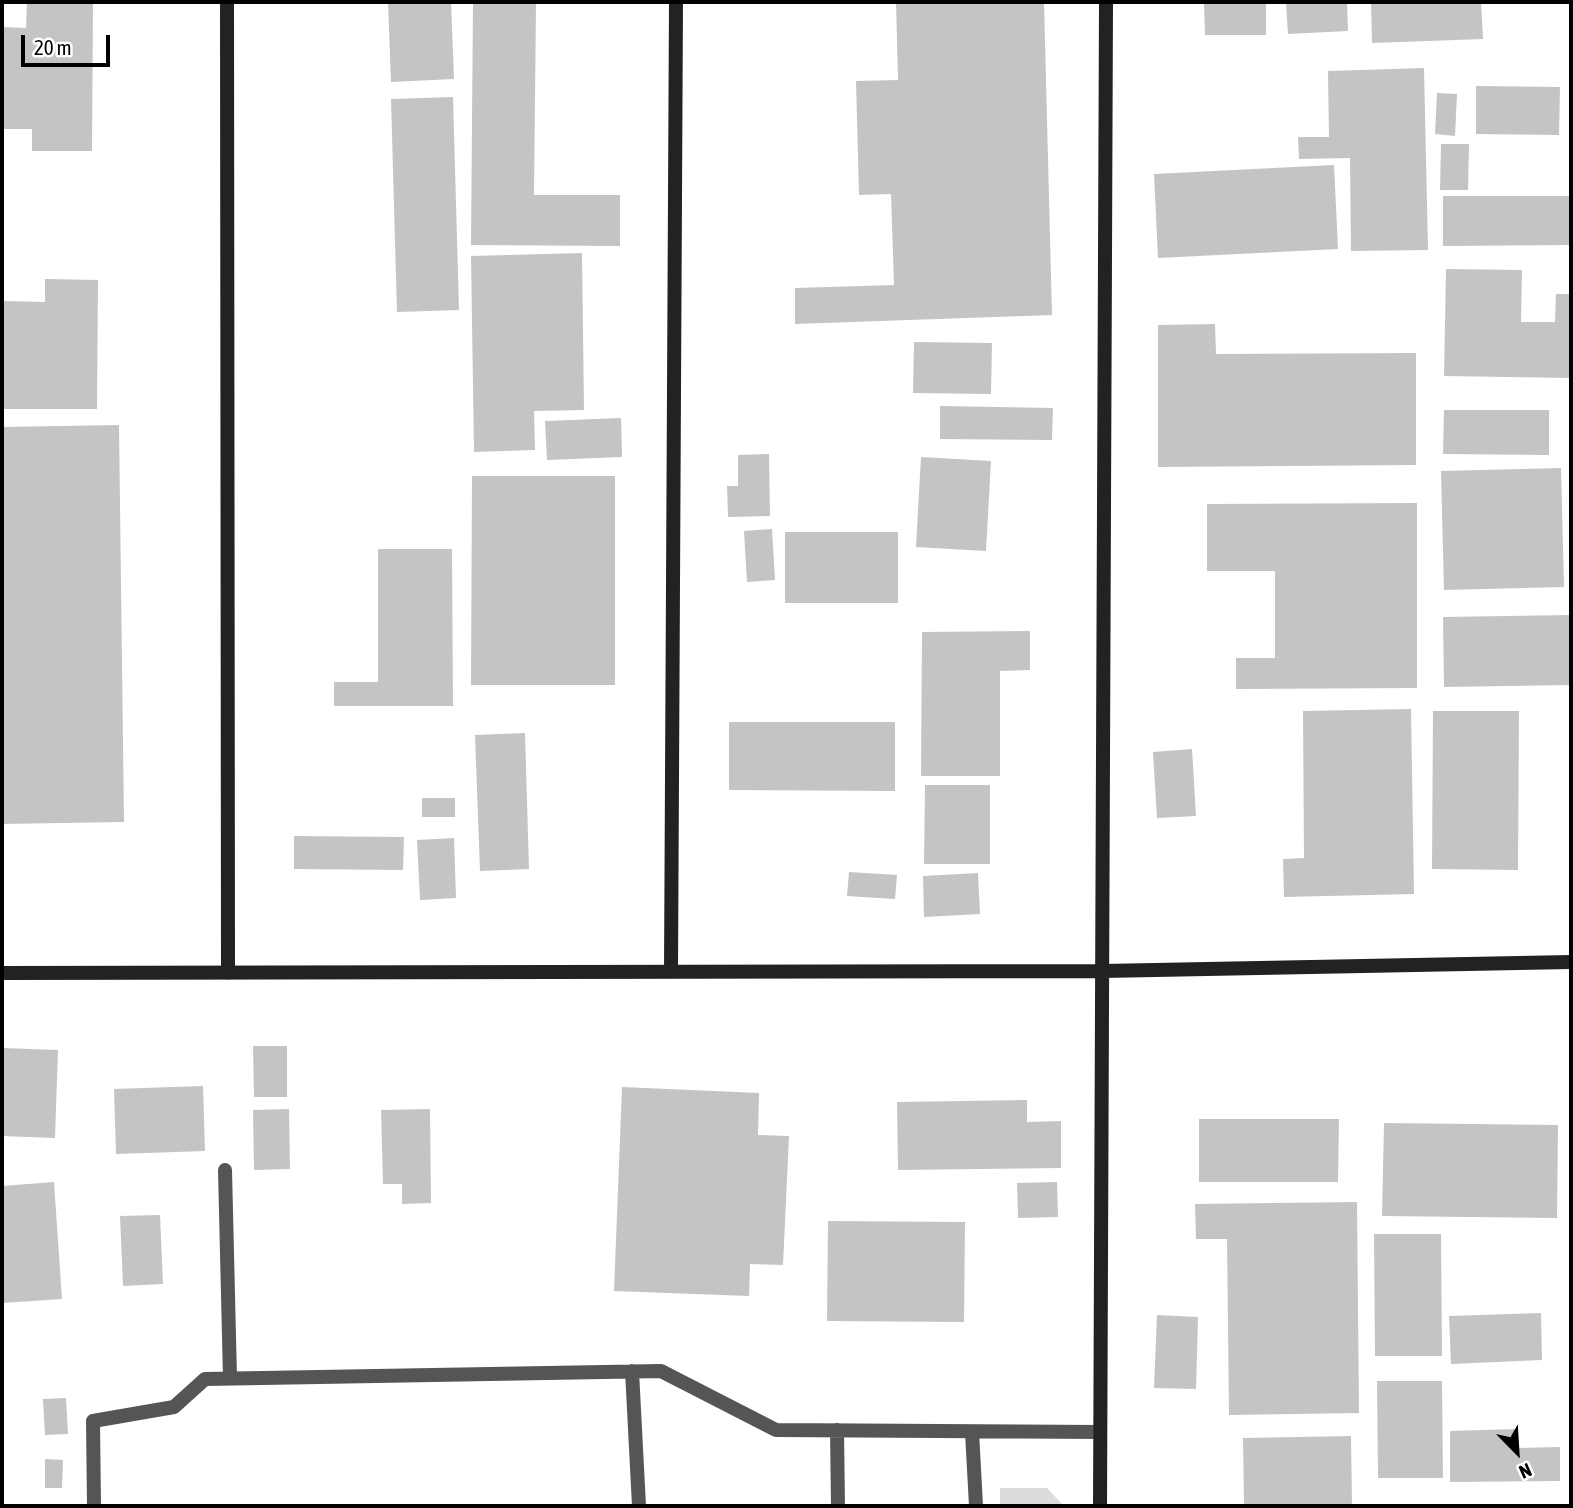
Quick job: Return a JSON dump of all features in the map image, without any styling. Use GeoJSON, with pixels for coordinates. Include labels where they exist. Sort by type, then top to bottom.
{"type":"FeatureCollection","features":[{"type":"Feature","properties":{"kind":"street"},"geometry":{"type":"LineString","coordinates":[[228,2],[228,973]]}},
{"type":"Feature","properties":{"kind":"street"},"geometry":{"type":"LineString","coordinates":[[671,971],[676,2]]}},
{"type":"Feature","properties":{"kind":"street"},"geometry":{"type":"LineString","coordinates":[[1100,1506],[1106,2]]}},
{"type":"Feature","properties":{"kind":"street"},"geometry":{"type":"LineString","coordinates":[[2,973],[1103,971],[1571,962]]}},
{"type":"Feature","properties":{"kind":"lane"},"geometry":{"type":"LineString","coordinates":[[225,1170],[230,1378]]}},
{"type":"Feature","properties":{"kind":"lane"},"geometry":{"type":"LineString","coordinates":[[632,1371],[639,1506]]}},
{"type":"Feature","properties":{"kind":"lane"},"geometry":{"type":"LineString","coordinates":[[94,1506],[93,1421],[174,1407],[205,1379],[661,1371],[776,1430],[1100,1432]]}},
{"type":"Feature","properties":{"kind":"lane"},"geometry":{"type":"LineString","coordinates":[[837,1430],[838,1506]]}},
{"type":"Feature","properties":{"kind":"lane"},"geometry":{"type":"LineString","coordinates":[[972,1432],[976,1506]]}},
{"type":"Feature","properties":{"kind":"shaded area"},"geometry":{"type":"Polygon","coordinates":[[[1000,1488],[1047,1488],[1064,1506],[1000,1506],[1000,1488]]]}},
{"type":"Feature","properties":{"kind":"building"},"geometry":{"type":"Polygon","coordinates":[[[27,2],[93,2],[92,151],[32,151],[32,129],[2,129],[2,27],[26,28],[27,2]]]}},
{"type":"Feature","properties":{"kind":"building"},"geometry":{"type":"Polygon","coordinates":[[[388,2],[451,2],[454,79],[391,82],[388,2]]]}},
{"type":"Feature","properties":{"kind":"building"},"geometry":{"type":"Polygon","coordinates":[[[473,2],[536,2],[534,195],[620,195],[620,246],[471,245],[473,2]]]}},
{"type":"Feature","properties":{"kind":"building"},"geometry":{"type":"Polygon","coordinates":[[[896,2],[1044,2],[1052,315],[795,324],[795,288],[894,285],[891,194],[859,195],[856,81],[898,80],[896,2]]]}},
{"type":"Feature","properties":{"kind":"building"},"geometry":{"type":"Polygon","coordinates":[[[1204,2],[1266,2],[1266,35],[1205,35],[1204,2]]]}},
{"type":"Feature","properties":{"kind":"building"},"geometry":{"type":"Polygon","coordinates":[[[1286,2],[1347,2],[1348,31],[1288,34],[1286,2]]]}},
{"type":"Feature","properties":{"kind":"building"},"geometry":{"type":"Polygon","coordinates":[[[1371,2],[1481,2],[1483,39],[1372,43],[1371,2]]]}},
{"type":"Feature","properties":{"kind":"building"},"geometry":{"type":"Polygon","coordinates":[[[1424,68],[1428,250],[1351,251],[1350,158],[1299,159],[1298,137],[1329,137],[1328,71],[1424,68]]]}},
{"type":"Feature","properties":{"kind":"building"},"geometry":{"type":"Polygon","coordinates":[[[1476,86],[1560,87],[1559,135],[1476,134],[1476,86]]]}},
{"type":"Feature","properties":{"kind":"building"},"geometry":{"type":"Polygon","coordinates":[[[1437,93],[1457,94],[1455,136],[1435,134],[1437,93]]]}},
{"type":"Feature","properties":{"kind":"building"},"geometry":{"type":"Polygon","coordinates":[[[453,97],[459,310],[397,312],[391,99],[453,97]]]}},
{"type":"Feature","properties":{"kind":"building"},"geometry":{"type":"Polygon","coordinates":[[[1441,144],[1469,144],[1468,190],[1440,190],[1441,144]]]}},
{"type":"Feature","properties":{"kind":"building"},"geometry":{"type":"Polygon","coordinates":[[[1334,165],[1338,249],[1158,258],[1154,174],[1334,165]]]}},
{"type":"Feature","properties":{"kind":"building"},"geometry":{"type":"Polygon","coordinates":[[[1443,196],[1571,196],[1571,245],[1443,246],[1443,196]]]}},
{"type":"Feature","properties":{"kind":"building"},"geometry":{"type":"Polygon","coordinates":[[[582,253],[584,410],[534,411],[535,450],[474,452],[471,256],[582,253]]]}},
{"type":"Feature","properties":{"kind":"building"},"geometry":{"type":"Polygon","coordinates":[[[1446,269],[1522,270],[1521,322],[1555,322],[1556,294],[1571,294],[1571,378],[1444,376],[1446,269]]]}},
{"type":"Feature","properties":{"kind":"building"},"geometry":{"type":"Polygon","coordinates":[[[45,279],[98,280],[97,409],[2,409],[2,301],[45,302],[45,279]]]}},
{"type":"Feature","properties":{"kind":"building"},"geometry":{"type":"Polygon","coordinates":[[[1215,324],[1216,354],[1416,353],[1416,465],[1158,467],[1158,325],[1215,324]]]}},
{"type":"Feature","properties":{"kind":"building"},"geometry":{"type":"Polygon","coordinates":[[[914,342],[992,343],[991,394],[913,393],[914,342]]]}},
{"type":"Feature","properties":{"kind":"building"},"geometry":{"type":"Polygon","coordinates":[[[940,406],[1053,408],[1052,440],[940,439],[940,406]]]}},
{"type":"Feature","properties":{"kind":"building"},"geometry":{"type":"Polygon","coordinates":[[[1444,410],[1549,410],[1549,455],[1443,454],[1444,410]]]}},
{"type":"Feature","properties":{"kind":"building"},"geometry":{"type":"Polygon","coordinates":[[[621,418],[622,457],[547,460],[545,421],[621,418]]]}},
{"type":"Feature","properties":{"kind":"building"},"geometry":{"type":"Polygon","coordinates":[[[119,425],[124,822],[2,824],[2,427],[119,425]]]}},
{"type":"Feature","properties":{"kind":"building"},"geometry":{"type":"Polygon","coordinates":[[[769,454],[770,516],[728,517],[727,486],[738,486],[738,455],[769,454]]]}},
{"type":"Feature","properties":{"kind":"building"},"geometry":{"type":"Polygon","coordinates":[[[921,457],[991,461],[986,551],[916,547],[921,457]]]}},
{"type":"Feature","properties":{"kind":"building"},"geometry":{"type":"Polygon","coordinates":[[[1561,468],[1564,587],[1444,590],[1441,471],[1561,468]]]}},
{"type":"Feature","properties":{"kind":"building"},"geometry":{"type":"Polygon","coordinates":[[[472,476],[615,476],[615,685],[471,685],[472,476]]]}},
{"type":"Feature","properties":{"kind":"building"},"geometry":{"type":"Polygon","coordinates":[[[1417,503],[1417,688],[1236,689],[1236,658],[1275,658],[1275,571],[1207,571],[1207,504],[1417,503]]]}},
{"type":"Feature","properties":{"kind":"building"},"geometry":{"type":"Polygon","coordinates":[[[772,529],[775,580],[747,582],[744,531],[772,529]]]}},
{"type":"Feature","properties":{"kind":"building"},"geometry":{"type":"Polygon","coordinates":[[[785,532],[898,532],[898,603],[785,603],[785,532]]]}},
{"type":"Feature","properties":{"kind":"building"},"geometry":{"type":"Polygon","coordinates":[[[378,549],[452,549],[453,706],[334,706],[334,682],[378,682],[378,549]]]}},
{"type":"Feature","properties":{"kind":"building"},"geometry":{"type":"Polygon","coordinates":[[[1571,615],[1571,685],[1444,687],[1443,617],[1571,615]]]}},
{"type":"Feature","properties":{"kind":"building"},"geometry":{"type":"Polygon","coordinates":[[[1030,631],[1030,670],[1000,671],[1000,776],[921,776],[922,632],[1030,631]]]}},
{"type":"Feature","properties":{"kind":"building"},"geometry":{"type":"Polygon","coordinates":[[[1411,709],[1414,894],[1284,897],[1283,859],[1304,858],[1303,711],[1411,709]]]}},
{"type":"Feature","properties":{"kind":"building"},"geometry":{"type":"Polygon","coordinates":[[[1433,711],[1519,711],[1518,870],[1432,869],[1433,711]]]}},
{"type":"Feature","properties":{"kind":"building"},"geometry":{"type":"Polygon","coordinates":[[[729,722],[895,722],[895,791],[729,790],[729,722]]]}},
{"type":"Feature","properties":{"kind":"building"},"geometry":{"type":"Polygon","coordinates":[[[525,733],[529,869],[480,871],[475,735],[525,733]]]}},
{"type":"Feature","properties":{"kind":"building"},"geometry":{"type":"Polygon","coordinates":[[[1192,749],[1196,816],[1157,818],[1153,752],[1192,749]]]}},
{"type":"Feature","properties":{"kind":"building"},"geometry":{"type":"Polygon","coordinates":[[[925,785],[990,785],[990,864],[924,864],[925,785]]]}},
{"type":"Feature","properties":{"kind":"building"},"geometry":{"type":"Polygon","coordinates":[[[422,798],[455,798],[455,817],[422,817],[422,798]]]}},
{"type":"Feature","properties":{"kind":"building"},"geometry":{"type":"Polygon","coordinates":[[[294,836],[404,837],[403,870],[294,869],[294,836]]]}},
{"type":"Feature","properties":{"kind":"building"},"geometry":{"type":"Polygon","coordinates":[[[454,838],[456,898],[420,900],[417,840],[454,838]]]}},
{"type":"Feature","properties":{"kind":"building"},"geometry":{"type":"Polygon","coordinates":[[[849,872],[897,875],[895,899],[847,896],[849,872]]]}},
{"type":"Feature","properties":{"kind":"building"},"geometry":{"type":"Polygon","coordinates":[[[978,873],[980,914],[924,917],[923,876],[978,873]]]}},
{"type":"Feature","properties":{"kind":"building"},"geometry":{"type":"Polygon","coordinates":[[[253,1046],[287,1046],[287,1097],[254,1097],[253,1046]]]}},
{"type":"Feature","properties":{"kind":"building"},"geometry":{"type":"Polygon","coordinates":[[[2,1048],[58,1050],[55,1138],[2,1136],[2,1048]]]}},
{"type":"Feature","properties":{"kind":"building"},"geometry":{"type":"Polygon","coordinates":[[[203,1086],[205,1151],[116,1154],[114,1089],[203,1086]]]}},
{"type":"Feature","properties":{"kind":"building"},"geometry":{"type":"Polygon","coordinates":[[[622,1087],[759,1093],[758,1135],[789,1136],[783,1265],[750,1264],[749,1296],[614,1291],[622,1087]]]}},
{"type":"Feature","properties":{"kind":"building"},"geometry":{"type":"Polygon","coordinates":[[[1027,1100],[1027,1122],[1061,1121],[1061,1168],[898,1170],[897,1102],[1027,1100]]]}},
{"type":"Feature","properties":{"kind":"building"},"geometry":{"type":"Polygon","coordinates":[[[289,1109],[290,1169],[254,1170],[253,1110],[289,1109]]]}},
{"type":"Feature","properties":{"kind":"building"},"geometry":{"type":"Polygon","coordinates":[[[430,1109],[431,1203],[402,1204],[402,1184],[383,1184],[381,1110],[430,1109]]]}},
{"type":"Feature","properties":{"kind":"building"},"geometry":{"type":"Polygon","coordinates":[[[1199,1119],[1339,1119],[1338,1182],[1199,1182],[1199,1119]]]}},
{"type":"Feature","properties":{"kind":"building"},"geometry":{"type":"Polygon","coordinates":[[[1384,1123],[1558,1125],[1557,1218],[1382,1216],[1384,1123]]]}},
{"type":"Feature","properties":{"kind":"building"},"geometry":{"type":"Polygon","coordinates":[[[54,1182],[62,1299],[2,1303],[2,1186],[54,1182]]]}},
{"type":"Feature","properties":{"kind":"building"},"geometry":{"type":"Polygon","coordinates":[[[1057,1182],[1058,1217],[1018,1218],[1017,1183],[1057,1182]]]}},
{"type":"Feature","properties":{"kind":"building"},"geometry":{"type":"Polygon","coordinates":[[[1357,1202],[1359,1413],[1229,1415],[1227,1239],[1196,1239],[1195,1204],[1357,1202]]]}},
{"type":"Feature","properties":{"kind":"building"},"geometry":{"type":"Polygon","coordinates":[[[160,1215],[163,1284],[123,1286],[120,1216],[160,1215]]]}},
{"type":"Feature","properties":{"kind":"building"},"geometry":{"type":"Polygon","coordinates":[[[828,1221],[965,1222],[964,1322],[827,1321],[828,1221]]]}},
{"type":"Feature","properties":{"kind":"building"},"geometry":{"type":"Polygon","coordinates":[[[1374,1234],[1441,1234],[1442,1356],[1375,1356],[1374,1234]]]}},
{"type":"Feature","properties":{"kind":"building"},"geometry":{"type":"Polygon","coordinates":[[[1541,1313],[1542,1360],[1451,1364],[1449,1316],[1541,1313]]]}},
{"type":"Feature","properties":{"kind":"building"},"geometry":{"type":"Polygon","coordinates":[[[1157,1315],[1198,1317],[1196,1389],[1154,1388],[1157,1315]]]}},
{"type":"Feature","properties":{"kind":"building"},"geometry":{"type":"Polygon","coordinates":[[[1377,1381],[1442,1381],[1443,1478],[1378,1478],[1377,1381]]]}},
{"type":"Feature","properties":{"kind":"building"},"geometry":{"type":"Polygon","coordinates":[[[66,1398],[68,1434],[45,1435],[43,1399],[66,1398]]]}},
{"type":"Feature","properties":{"kind":"building"},"geometry":{"type":"Polygon","coordinates":[[[1517,1429],[1517,1448],[1560,1447],[1560,1481],[1450,1482],[1450,1431],[1517,1429]]]}},
{"type":"Feature","properties":{"kind":"building"},"geometry":{"type":"Polygon","coordinates":[[[1351,1436],[1352,1506],[1244,1506],[1243,1438],[1351,1436]]]}},
{"type":"Feature","properties":{"kind":"building"},"geometry":{"type":"Polygon","coordinates":[[[45,1459],[63,1460],[62,1488],[45,1488],[45,1459]]]}}]}
